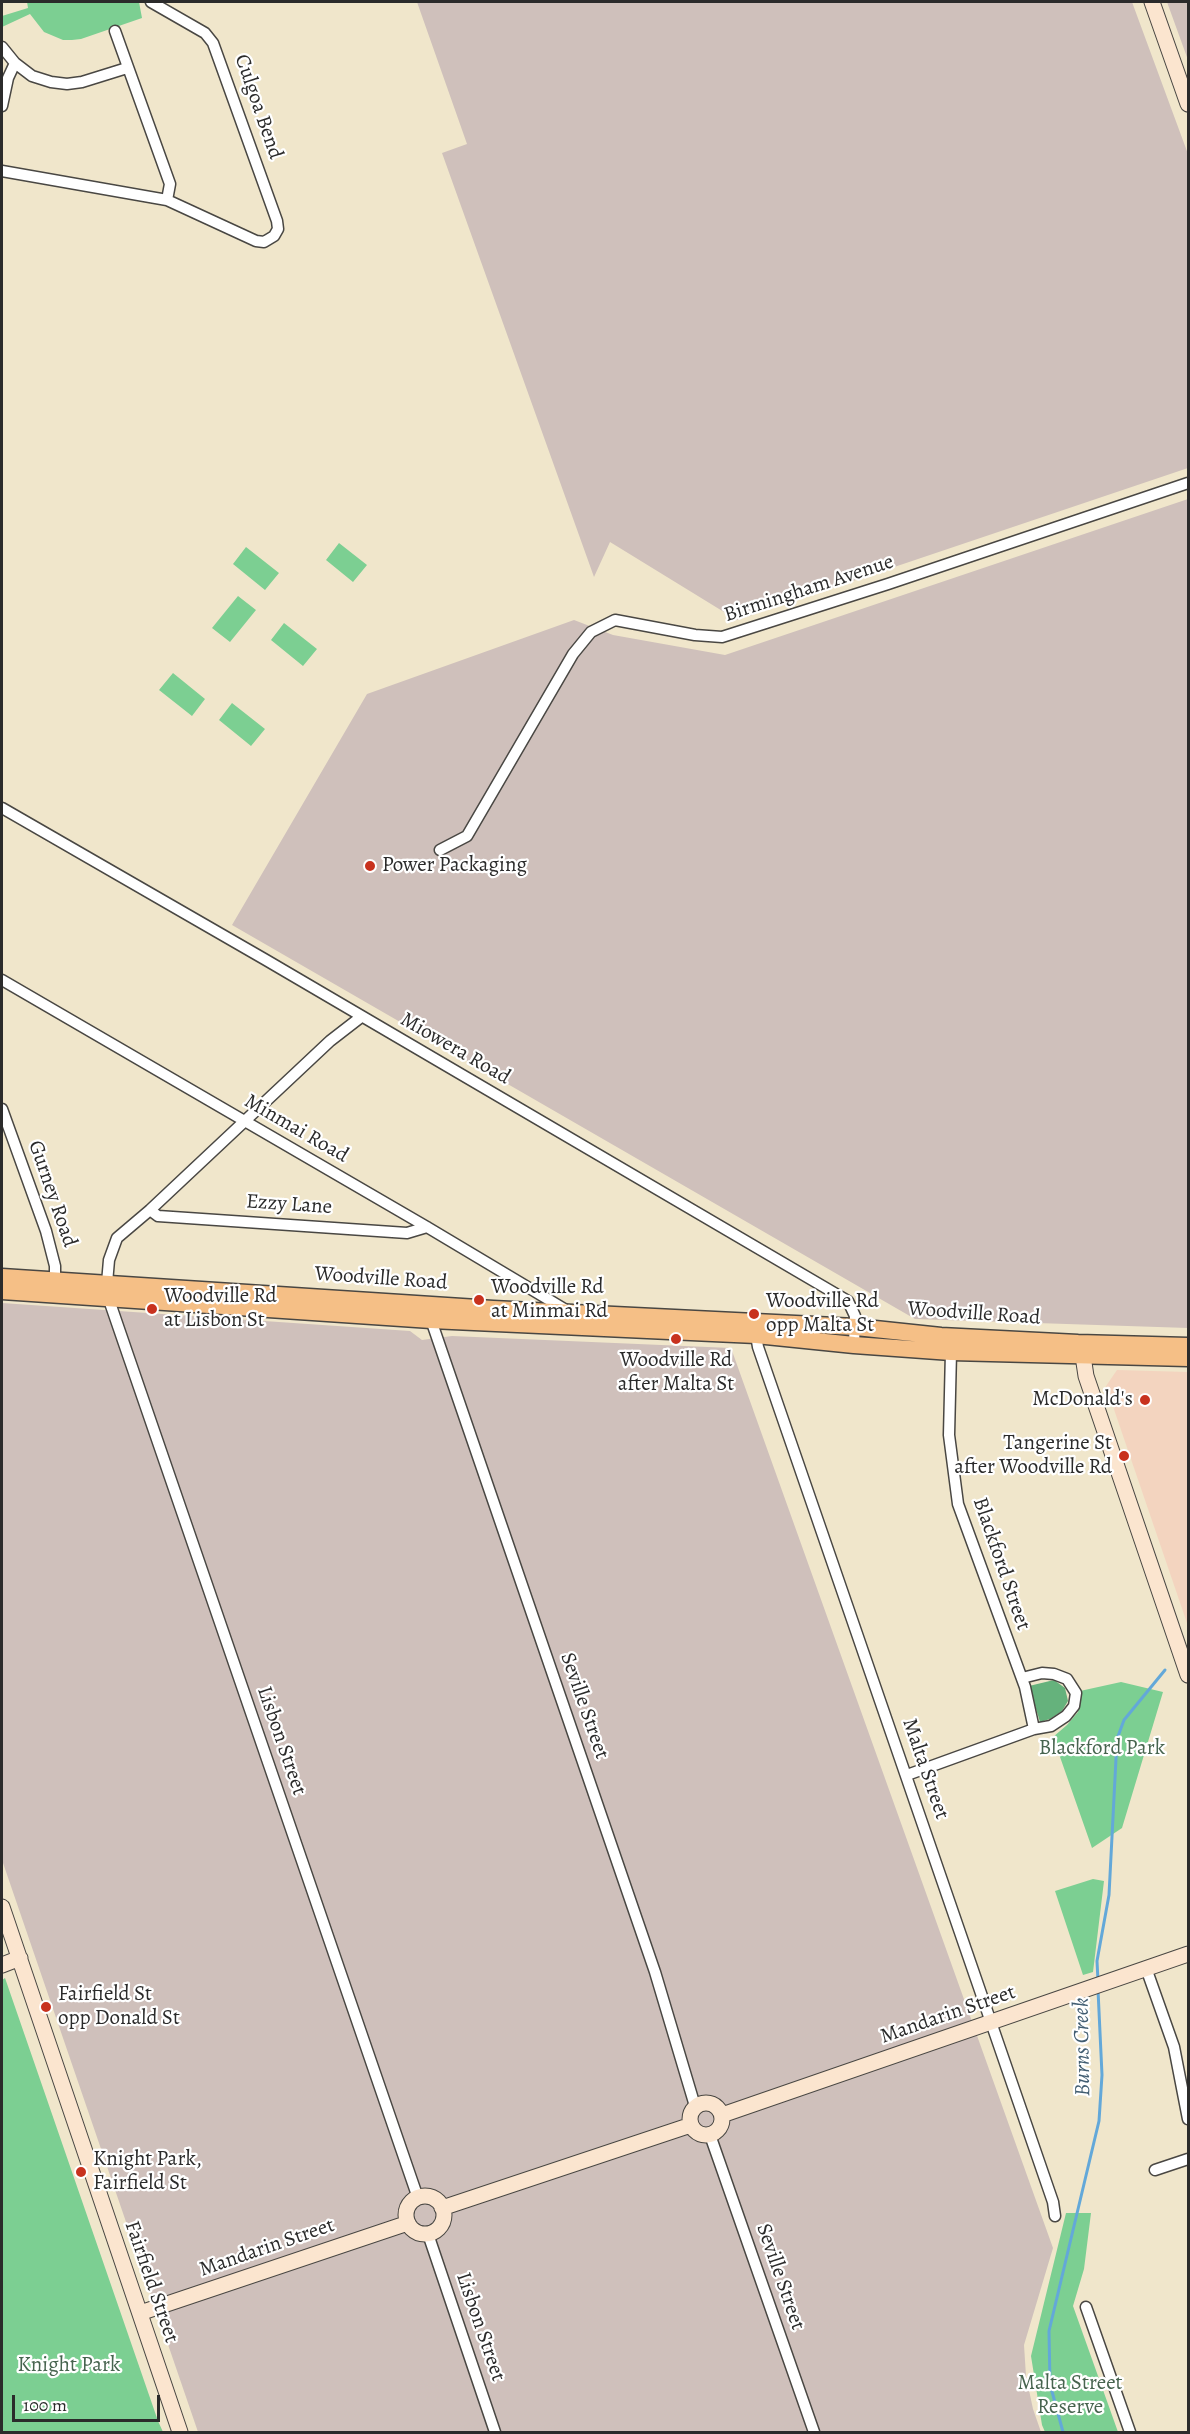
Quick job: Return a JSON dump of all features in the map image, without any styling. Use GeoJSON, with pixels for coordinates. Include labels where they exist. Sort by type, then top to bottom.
{"type":"FeatureCollection","features":[{"type":"Feature","properties":{"kind":"main road","name":"Woodville Road"},"geometry":{"type":"LineString","coordinates":[[2,1276],[55,1287]]}},
{"type":"Feature","properties":{"kind":"main road","name":"Woodville Road"},"geometry":{"type":"LineString","coordinates":[[2,1291],[55,1287],[856,1327],[1188,1358]]}},
{"type":"Feature","properties":{"kind":"main road","name":"Woodville Road"},"geometry":{"type":"LineString","coordinates":[[107,1290],[430,1320],[756,1335],[951,1352],[1188,1346]]}},
{"type":"Feature","properties":{"kind":"street","name":"Culgoa Bend"},"geometry":{"type":"LineString","coordinates":[[151,2],[205,33],[217,51],[278,229],[274,236],[264,242],[256,241],[167,200]]}},
{"type":"Feature","properties":{"kind":"street"},"geometry":{"type":"LineString","coordinates":[[1152,2],[1188,104]]}},
{"type":"Feature","properties":{"kind":"street"},"geometry":{"type":"LineString","coordinates":[[2,171],[167,200],[171,184],[115,31]]}},
{"type":"Feature","properties":{"kind":"street"},"geometry":{"type":"LineString","coordinates":[[2,47],[15,63],[32,76],[51,82],[67,84],[82,82],[127,68]]}},
{"type":"Feature","properties":{"kind":"street"},"geometry":{"type":"LineString","coordinates":[[2,106],[8,78],[15,63]]}},
{"type":"Feature","properties":{"kind":"street","name":"Birmingham Avenue"},"geometry":{"type":"LineString","coordinates":[[440,850],[467,836],[573,654],[591,632],[615,620],[695,635],[722,637],[1188,483]]}},
{"type":"Feature","properties":{"kind":"street","name":"Miowera Road"},"geometry":{"type":"LineString","coordinates":[[2,808],[849,1301],[855,1316],[854,1345]]}},
{"type":"Feature","properties":{"kind":"street","name":"Minmai Road"},"geometry":{"type":"LineString","coordinates":[[2,980],[427,1227],[570,1313]]}},
{"type":"Feature","properties":{"kind":"street"},"geometry":{"type":"LineString","coordinates":[[107,1290],[109,1260],[117,1238],[150,1210],[330,1041],[361,1017]]}},
{"type":"Feature","properties":{"kind":"street","name":"Gurney Road"},"geometry":{"type":"LineString","coordinates":[[2,1108],[46,1231],[55,1266],[55,1287]]}},
{"type":"Feature","properties":{"kind":"street","name":"Ezzy Lane"},"geometry":{"type":"LineString","coordinates":[[150,1210],[158,1216],[408,1233],[427,1227]]}},
{"type":"Feature","properties":{"kind":"street","name":"Lisbon Street"},"geometry":{"type":"LineString","coordinates":[[107,1290],[418,2198]]}},
{"type":"Feature","properties":{"kind":"street","name":"Seville Street"},"geometry":{"type":"LineString","coordinates":[[430,1320],[655,1972],[695,2106]]}},
{"type":"Feature","properties":{"kind":"street","name":"Malta Street"},"geometry":{"type":"LineString","coordinates":[[756,1335],[758,1347],[1053,2202],[1055,2216]]}},
{"type":"Feature","properties":{"kind":"street"},"geometry":{"type":"LineString","coordinates":[[1084,1350],[1086,1376],[1188,1675]]}},
{"type":"Feature","properties":{"kind":"street","name":"Blackford Street"},"geometry":{"type":"LineString","coordinates":[[951,1352],[949,1435],[958,1504],[1022,1678],[1034,1729]]}},
{"type":"Feature","properties":{"kind":"street"},"geometry":{"type":"LineString","coordinates":[[907,1775],[1034,1729],[1052,1726],[1066,1716],[1074,1706],[1076,1693],[1067,1679],[1054,1674],[1042,1673],[1022,1678]]}},
{"type":"Feature","properties":{"kind":"street","name":"Fairfield Street"},"geometry":{"type":"LineString","coordinates":[[2,1907],[180,2433]]}},
{"type":"Feature","properties":{"kind":"street","name":"Mandarin Street"},"geometry":{"type":"LineString","coordinates":[[722,2115],[1188,1954]]}},
{"type":"Feature","properties":{"kind":"street"},"geometry":{"type":"LineString","coordinates":[[2,1965],[20,1958]]}},
{"type":"Feature","properties":{"kind":"street"},"geometry":{"type":"LineString","coordinates":[[1146,1968],[1179,2064],[1188,2119]]}},
{"type":"Feature","properties":{"kind":"street"},"geometry":{"type":"LineString","coordinates":[[700,2103],[711,2103],[716,2106],[722,2115],[720,2127],[710,2134],[699,2134],[691,2125],[690,2113],[695,2106],[700,2103]]}},
{"type":"Feature","properties":{"kind":"street"},"geometry":{"type":"LineString","coordinates":[[442,2208],[691,2125]]}},
{"type":"Feature","properties":{"kind":"street","name":"Seville Street"},"geometry":{"type":"LineString","coordinates":[[710,2134],[814,2433]]}},
{"type":"Feature","properties":{"kind":"street"},"geometry":{"type":"LineString","coordinates":[[1155,2170],[1188,2159]]}},
{"type":"Feature","properties":{"kind":"street"},"geometry":{"type":"LineString","coordinates":[[418,2198],[432,2198],[442,2208],[444,2214],[441,2224],[428,2234],[416,2232],[408,2223],[407,2211],[413,2201],[418,2198]]}},
{"type":"Feature","properties":{"kind":"street","name":"Mandarin Street"},"geometry":{"type":"LineString","coordinates":[[140,2313],[408,2223]]}},
{"type":"Feature","properties":{"kind":"street","name":"Lisbon Street"},"geometry":{"type":"LineString","coordinates":[[428,2234],[495,2433]]}},
{"type":"Feature","properties":{"kind":"street"},"geometry":{"type":"LineString","coordinates":[[1086,2307],[1130,2433]]}},
{"type":"Feature","properties":{"kind":"shaded area"},"geometry":{"type":"Polygon","coordinates":[[[417,2],[1132,2],[1188,154],[1188,468],[737,620],[610,542],[594,577],[442,153],[467,144],[417,2]]]}},
{"type":"Feature","properties":{"kind":"shaded area"},"geometry":{"type":"Polygon","coordinates":[[[1167,2],[1188,2],[1188,60],[1167,2]]]}},
{"type":"Feature","properties":{"kind":"shaded area"},"geometry":{"type":"Polygon","coordinates":[[[1188,499],[1188,1328],[915,1319],[232,925],[367,694],[574,620],[613,635],[725,655],[1188,499]]]}},
{"type":"Feature","properties":{"kind":"shaded area"},"geometry":{"type":"Polygon","coordinates":[[[2,1303],[410,1331],[422,1340],[452,1336],[731,1348],[1053,2248],[1024,2345],[1026,2376],[1041,2432],[198,2432],[2,1860],[2,1303]]]}},
{"type":"Feature","properties":{"kind":"shaded area"},"geometry":{"type":"Polygon","coordinates":[[[1117,1370],[1188,1372],[1188,1626],[1106,1386],[1117,1370]]]}},
{"type":"Feature","properties":{"kind":"green space"},"geometry":{"type":"Polygon","coordinates":[[[27,2],[139,2],[142,18],[72,40],[63,40],[44,32],[30,14],[2,27],[2,16],[28,8],[27,2]]]}},
{"type":"Feature","properties":{"kind":"green space"},"geometry":{"type":"Polygon","coordinates":[[[339,543],[367,565],[353,582],[326,560],[339,543]]]}},
{"type":"Feature","properties":{"kind":"green space"},"geometry":{"type":"Polygon","coordinates":[[[246,547],[279,573],[265,590],[233,564],[246,547]]]}},
{"type":"Feature","properties":{"kind":"green space"},"geometry":{"type":"Polygon","coordinates":[[[238,596],[256,610],[230,642],[212,628],[238,596]]]}},
{"type":"Feature","properties":{"kind":"green space"},"geometry":{"type":"Polygon","coordinates":[[[284,623],[317,649],[303,666],[271,640],[284,623]]]}},
{"type":"Feature","properties":{"kind":"green space"},"geometry":{"type":"Polygon","coordinates":[[[173,673],[205,699],[192,716],[159,690],[173,673]]]}},
{"type":"Feature","properties":{"kind":"green space"},"geometry":{"type":"Polygon","coordinates":[[[232,703],[265,729],[251,746],[219,720],[232,703]]]}},
{"type":"Feature","properties":{"kind":"green space"},"geometry":{"type":"Polygon","coordinates":[[[1054,1680],[1065,1688],[1068,1701],[1062,1711],[1040,1722],[1029,1686],[1054,1680]]]}},
{"type":"Feature","properties":{"kind":"green space","name":"Blackford Park"},"geometry":{"type":"Polygon","coordinates":[[[1121,1682],[1163,1692],[1122,1828],[1092,1848],[1053,1737],[1078,1712],[1080,1691],[1121,1682]]]}},
{"type":"Feature","properties":{"kind":"green space"},"geometry":{"type":"Polygon","coordinates":[[[1093,1879],[1104,1881],[1093,1972],[1083,1975],[1055,1891],[1093,1879]]]}},
{"type":"Feature","properties":{"kind":"green space","name":"Knight Park"},"geometry":{"type":"Polygon","coordinates":[[[5,1978],[163,2432],[2,2432],[2,1980],[5,1978]]]}},
{"type":"Feature","properties":{"kind":"green space","name":"Malta Street Reserve"},"geometry":{"type":"Polygon","coordinates":[[[1066,2213],[1091,2213],[1084,2269],[1073,2306],[1118,2432],[1045,2432],[1042,2425],[1031,2356],[1066,2213]]]}},
{"type":"Feature","properties":{"kind":"waterway","name":"Burns Creek"},"geometry":{"type":"LineString","coordinates":[[1098,1981],[1097,1961],[1109,1895],[1117,1739],[1124,1720],[1165,1670]]}},
{"type":"Feature","properties":{"kind":"waterway","name":"Burns Creek"},"geometry":{"type":"LineString","coordinates":[[1063,2432],[1050,2384],[1049,2331],[1099,2121],[1102,2075],[1098,1990]]}},
{"type":"Feature","properties":{"kind":"place","name":"Power Packaging"},"geometry":{"type":"Point","coordinates":[370,866]}},
{"type":"Feature","properties":{"kind":"place","name":"Woodville Rd at Minmai Rd"},"geometry":{"type":"Point","coordinates":[479,1300]}},
{"type":"Feature","properties":{"kind":"place","name":"Woodville Rd at Lisbon St"},"geometry":{"type":"Point","coordinates":[152,1309]}},
{"type":"Feature","properties":{"kind":"place","name":"Woodville Rd opp Malta St"},"geometry":{"type":"Point","coordinates":[754,1314]}},
{"type":"Feature","properties":{"kind":"place","name":"Woodville Rd after Malta St"},"geometry":{"type":"Point","coordinates":[676,1339]}},
{"type":"Feature","properties":{"kind":"place","name":"McDonald's"},"geometry":{"type":"Point","coordinates":[1145,1400]}},
{"type":"Feature","properties":{"kind":"place","name":"Tangerine St after Woodville Rd"},"geometry":{"type":"Point","coordinates":[1124,1456]}},
{"type":"Feature","properties":{"kind":"place","name":"Fairfield St opp Donald St"},"geometry":{"type":"Point","coordinates":[46,2007]}},
{"type":"Feature","properties":{"kind":"place","name":"Knight Park, Fairfield St"},"geometry":{"type":"Point","coordinates":[81,2172]}}]}
